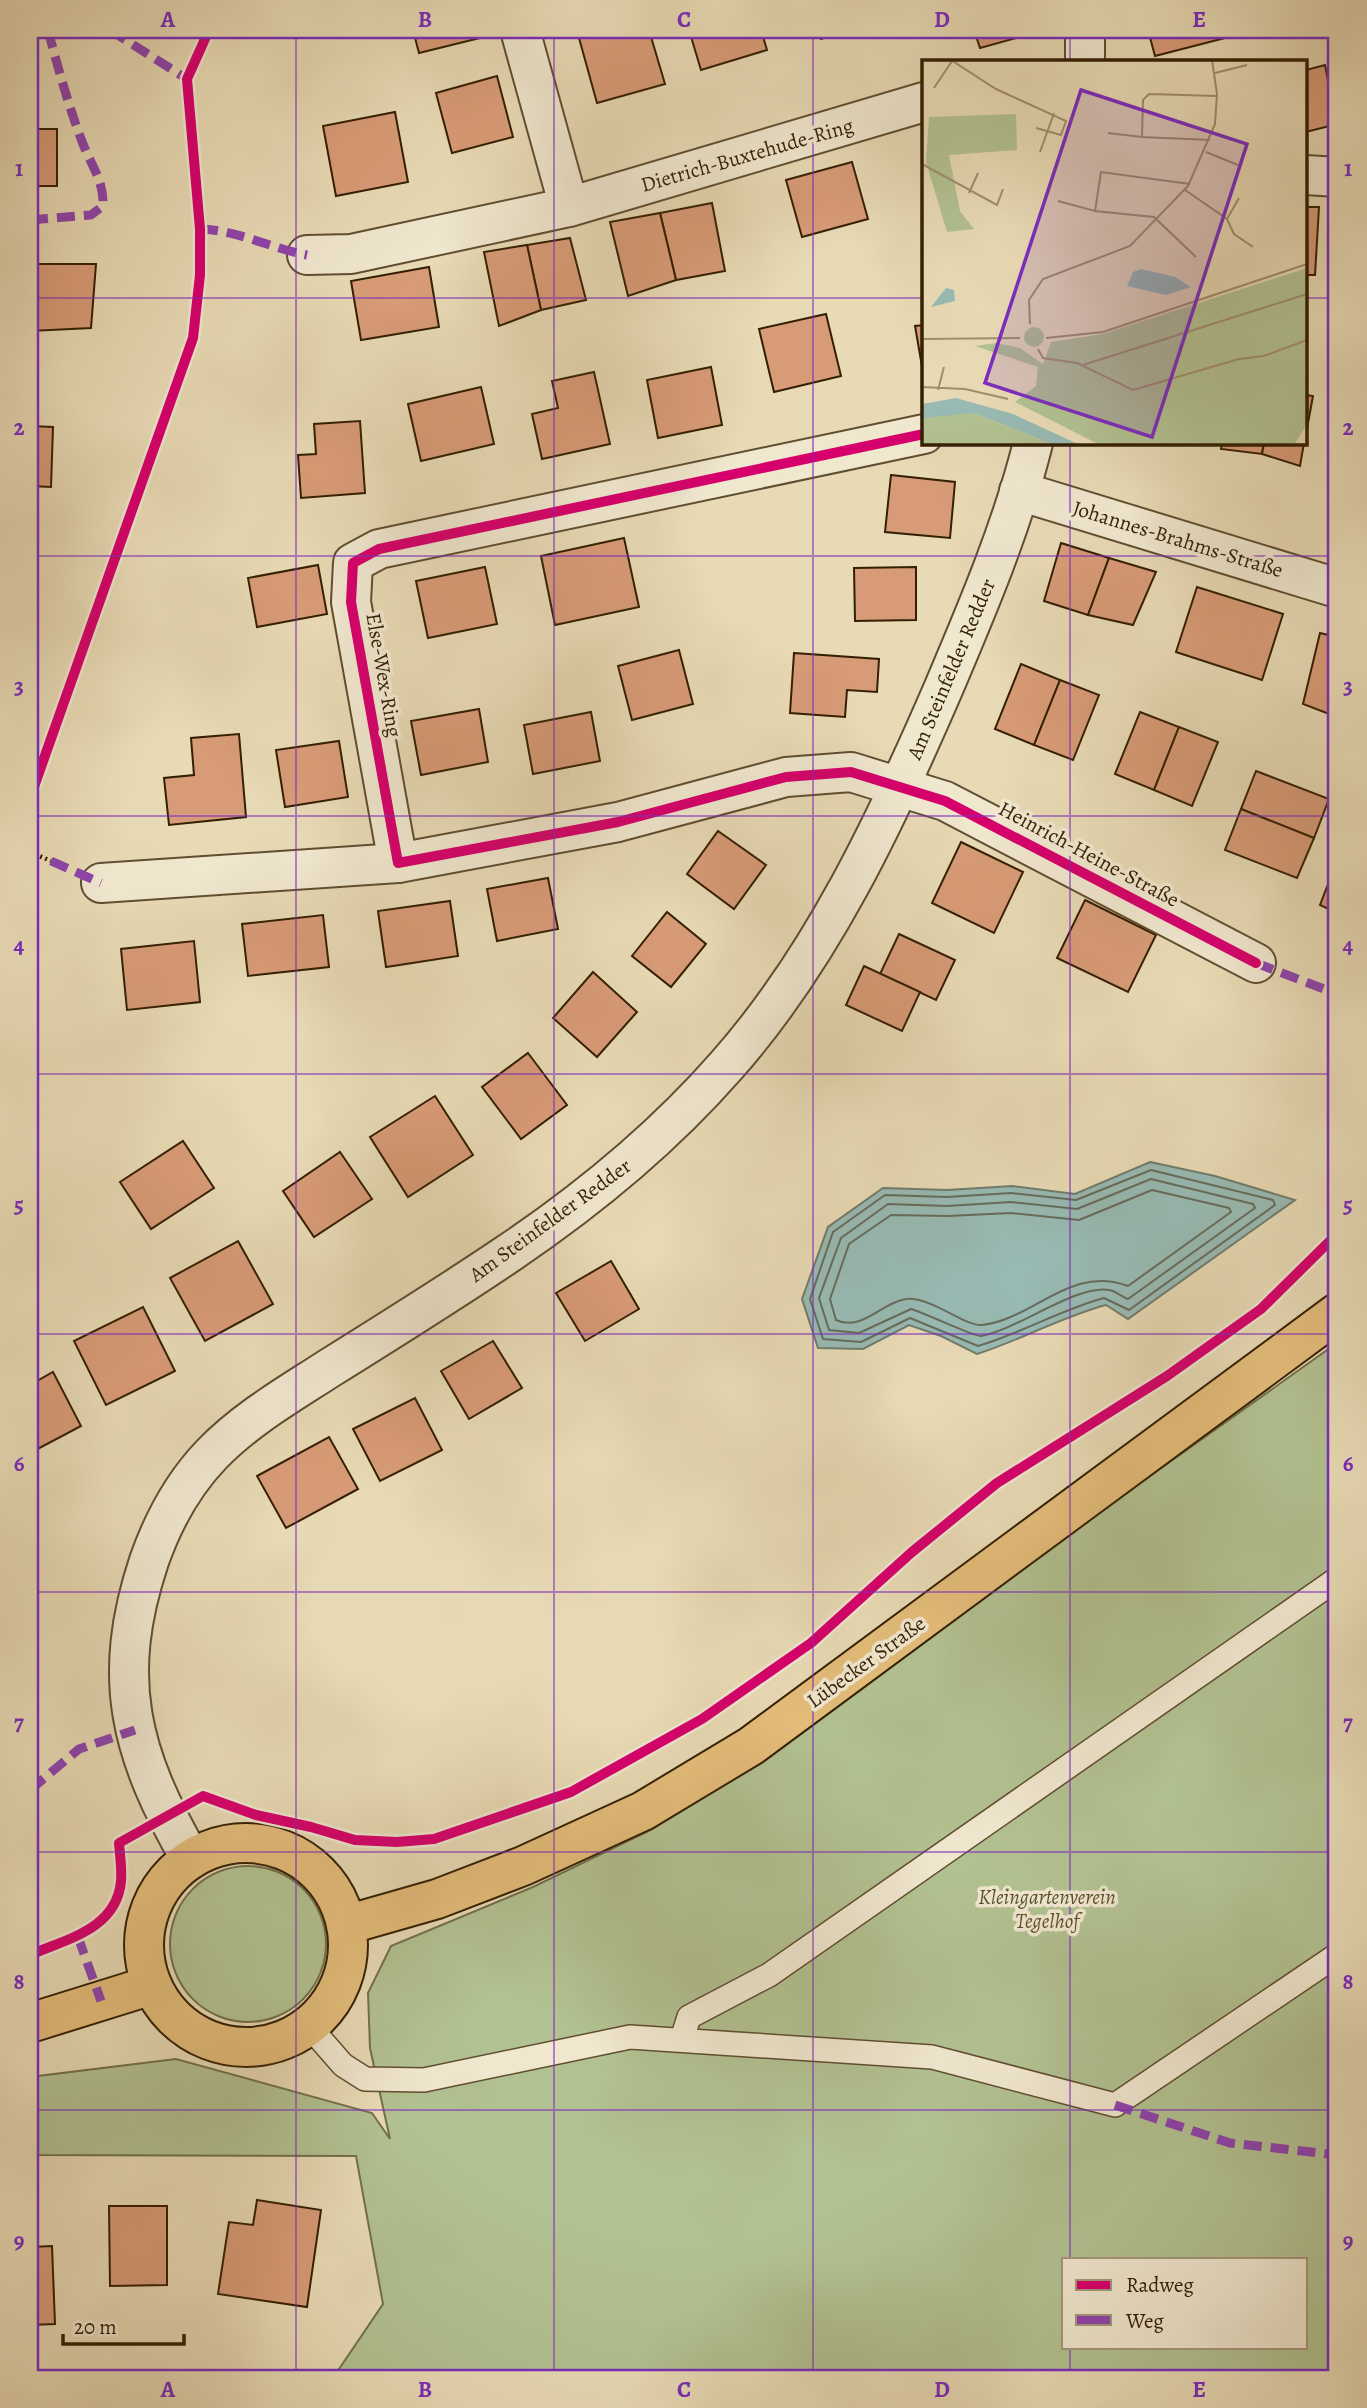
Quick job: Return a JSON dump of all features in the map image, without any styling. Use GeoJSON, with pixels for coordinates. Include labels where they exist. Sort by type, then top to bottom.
{"type":"FeatureCollection","features":[{"type":"Feature","properties":{"kind":"main road","name":"Lübecker Straße"},"geometry":{"type":"LineString","coordinates":[[346,1925],[437,1899],[523,1866],[642,1811],[751,1746],[1337,1313]]}},
{"type":"Feature","properties":{"kind":"main road"},"geometry":{"type":"LineString","coordinates":[[238,1843],[265,1845],[286,1852],[320,1875],[335,1895],[346,1925],[347,1957],[340,1984],[326,2008],[308,2025],[277,2042],[258,2046],[236,2047],[215,2042],[194,2033],[173,2017],[152,1985],[144,1950],[148,1917],[157,1895],[171,1876],[191,1859],[211,1849],[238,1843]]}},
{"type":"Feature","properties":{"kind":"main road"},"geometry":{"type":"LineString","coordinates":[[30,2023],[152,1985]]}},
{"type":"Feature","properties":{"kind":"street"},"geometry":{"type":"LineString","coordinates":[[520,30],[569,207]]}},
{"type":"Feature","properties":{"kind":"street"},"geometry":{"type":"LineString","coordinates":[[1085,60],[1086,30]]}},
{"type":"Feature","properties":{"kind":"street","name":"Dietrich-Buxtehude-Ring"},"geometry":{"type":"LineString","coordinates":[[307,256],[351,254],[569,207],[922,103]]}},
{"type":"Feature","properties":{"kind":"street"},"geometry":{"type":"LineString","coordinates":[[1308,175],[1337,177]]}},
{"type":"Feature","properties":{"kind":"street","name":"Else-Wex-Ring"},"geometry":{"type":"LineString","coordinates":[[397,863],[351,602],[353,563],[379,549],[922,434]]}},
{"type":"Feature","properties":{"kind":"street","name":"Am Steinfelder Redder"},"geometry":{"type":"LineString","coordinates":[[191,1859],[159,1798],[143,1757],[133,1725],[127,1680],[131,1628],[144,1576],[162,1528],[186,1486],[215,1451],[263,1411],[519,1246],[602,1186],[660,1135],[726,1066],[780,996],[832,912],[901,786],[983,596],[1033,444]]}},
{"type":"Feature","properties":{"kind":"street","name":"Johannes-Brahms-Straße"},"geometry":{"type":"LineString","coordinates":[[1019,491],[1337,588]]}},
{"type":"Feature","properties":{"kind":"street"},"geometry":{"type":"LineString","coordinates":[[101,883],[397,863],[618,822],[786,777],[851,772],[901,786]]}},
{"type":"Feature","properties":{"kind":"street","name":"Heinrich-Heine-Straße"},"geometry":{"type":"LineString","coordinates":[[901,786],[945,801],[1256,964]]}},
{"type":"Feature","properties":{"kind":"lane"},"geometry":{"type":"LineString","coordinates":[[682,2039],[689,2017],[769,1975],[1337,1579]]}},
{"type":"Feature","properties":{"kind":"lane"},"geometry":{"type":"LineString","coordinates":[[308,2025],[343,2065],[365,2079],[424,2080],[631,2037],[932,2057],[1115,2105],[1337,1955]]}},
{"type":"Feature","properties":{"kind":"path"},"geometry":{"type":"LineString","coordinates":[[30,852],[51,861]]}},
{"type":"Feature","properties":{"kind":"green space","name":"Kleingartenverein Tegelhof"},"geometry":{"type":"Polygon","coordinates":[[[1337,1343],[1337,2378],[333,2378],[383,2304],[356,2156],[30,2155],[30,2077],[176,2059],[372,2113],[390,2139],[370,2048],[368,1993],[391,1946],[533,1887],[651,1830],[757,1762],[1043,1552],[1337,1343]]]}},
{"type":"Feature","properties":{"kind":"green space"},"geometry":{"type":"Polygon","coordinates":[[[248,1866],[278,1871],[304,1888],[321,1914],[326,1944],[321,1974],[304,2000],[278,2017],[248,2022],[218,2017],[192,2000],[175,1974],[170,1944],[175,1914],[192,1888],[218,1871],[248,1866]]]}},
{"type":"Feature","properties":{"kind":"water"},"geometry":{"type":"Polygon","coordinates":[[[1150,1162],[1215,1176],[1295,1200],[1128,1319],[1106,1305],[977,1354],[941,1336],[909,1325],[863,1349],[818,1348],[802,1299],[828,1227],[883,1188],[947,1190],[1012,1186],[1075,1194],[1150,1162]]]}},
{"type":"Feature","properties":{"kind":"building"},"geometry":{"type":"Polygon","coordinates":[[[413,30],[486,30],[488,36],[419,53],[413,30]]]}},
{"type":"Feature","properties":{"kind":"building"},"geometry":{"type":"Polygon","coordinates":[[[607,30],[649,30],[665,84],[597,103],[579,38],[607,30]]]}},
{"type":"Feature","properties":{"kind":"building"},"geometry":{"type":"Polygon","coordinates":[[[689,30],[761,30],[767,50],[701,70],[689,30]]]}},
{"type":"Feature","properties":{"kind":"building"},"geometry":{"type":"Polygon","coordinates":[[[818,30],[847,30],[821,39],[818,30]]]}},
{"type":"Feature","properties":{"kind":"building"},"geometry":{"type":"Polygon","coordinates":[[[974,30],[1038,30],[1038,32],[980,48],[974,30]]]}},
{"type":"Feature","properties":{"kind":"building"},"geometry":{"type":"Polygon","coordinates":[[[1148,30],[1223,30],[1225,38],[1155,56],[1148,30]]]}},
{"type":"Feature","properties":{"kind":"building"},"geometry":{"type":"Polygon","coordinates":[[[1325,65],[1337,124],[1308,131],[1308,69],[1325,65]]]}},
{"type":"Feature","properties":{"kind":"building"},"geometry":{"type":"Polygon","coordinates":[[[497,76],[513,137],[452,153],[436,93],[497,76]]]}},
{"type":"Feature","properties":{"kind":"building"},"geometry":{"type":"Polygon","coordinates":[[[395,112],[408,182],[336,196],[323,126],[395,112]]]}},
{"type":"Feature","properties":{"kind":"building"},"geometry":{"type":"Polygon","coordinates":[[[30,129],[57,129],[57,186],[30,186],[30,129]]]}},
{"type":"Feature","properties":{"kind":"building"},"geometry":{"type":"Polygon","coordinates":[[[852,162],[868,219],[802,237],[786,180],[852,162]]]}},
{"type":"Feature","properties":{"kind":"building"},"geometry":{"type":"Polygon","coordinates":[[[712,203],[725,271],[676,280],[660,213],[712,203]]]}},
{"type":"Feature","properties":{"kind":"building"},"geometry":{"type":"Polygon","coordinates":[[[1308,207],[1319,207],[1315,275],[1308,275],[1308,207]]]}},
{"type":"Feature","properties":{"kind":"building"},"geometry":{"type":"Polygon","coordinates":[[[660,213],[676,280],[628,296],[610,222],[660,213]]]}},
{"type":"Feature","properties":{"kind":"building"},"geometry":{"type":"Polygon","coordinates":[[[570,238],[586,300],[541,310],[527,245],[570,238]]]}},
{"type":"Feature","properties":{"kind":"building"},"geometry":{"type":"Polygon","coordinates":[[[527,245],[541,310],[499,326],[484,252],[527,245]]]}},
{"type":"Feature","properties":{"kind":"building"},"geometry":{"type":"Polygon","coordinates":[[[30,264],[96,264],[91,328],[30,331],[30,264]]]}},
{"type":"Feature","properties":{"kind":"building"},"geometry":{"type":"Polygon","coordinates":[[[429,267],[439,327],[361,340],[351,281],[429,267]]]}},
{"type":"Feature","properties":{"kind":"building"},"geometry":{"type":"Polygon","coordinates":[[[826,314],[841,376],[774,392],[759,329],[826,314]]]}},
{"type":"Feature","properties":{"kind":"building"},"geometry":{"type":"Polygon","coordinates":[[[922,325],[922,366],[915,326],[922,325]]]}},
{"type":"Feature","properties":{"kind":"building"},"geometry":{"type":"Polygon","coordinates":[[[711,367],[722,425],[658,438],[647,380],[711,367]]]}},
{"type":"Feature","properties":{"kind":"building"},"geometry":{"type":"Polygon","coordinates":[[[594,372],[610,444],[542,459],[532,414],[558,408],[552,381],[594,372]]]}},
{"type":"Feature","properties":{"kind":"building"},"geometry":{"type":"Polygon","coordinates":[[[481,387],[494,444],[421,461],[408,404],[481,387]]]}},
{"type":"Feature","properties":{"kind":"building"},"geometry":{"type":"Polygon","coordinates":[[[1308,395],[1313,396],[1308,423],[1308,395]]]}},
{"type":"Feature","properties":{"kind":"building"},"geometry":{"type":"Polygon","coordinates":[[[360,421],[365,493],[301,498],[298,455],[316,454],[314,424],[360,421]]]}},
{"type":"Feature","properties":{"kind":"building"},"geometry":{"type":"Polygon","coordinates":[[[30,426],[53,427],[51,487],[30,486],[30,426]]]}},
{"type":"Feature","properties":{"kind":"building"},"geometry":{"type":"Polygon","coordinates":[[[1222,444],[1264,444],[1262,454],[1221,449],[1222,444]]]}},
{"type":"Feature","properties":{"kind":"building"},"geometry":{"type":"Polygon","coordinates":[[[1264,444],[1304,444],[1300,466],[1262,454],[1264,444]]]}},
{"type":"Feature","properties":{"kind":"building"},"geometry":{"type":"Polygon","coordinates":[[[891,475],[955,482],[950,538],[885,532],[891,475]]]}},
{"type":"Feature","properties":{"kind":"building"},"geometry":{"type":"Polygon","coordinates":[[[624,538],[639,607],[555,625],[541,556],[624,538]]]}},
{"type":"Feature","properties":{"kind":"building"},"geometry":{"type":"Polygon","coordinates":[[[1061,543],[1109,558],[1088,615],[1044,601],[1061,543]]]}},
{"type":"Feature","properties":{"kind":"building"},"geometry":{"type":"Polygon","coordinates":[[[1109,558],[1156,572],[1133,625],[1088,615],[1109,558]]]}},
{"type":"Feature","properties":{"kind":"building"},"geometry":{"type":"Polygon","coordinates":[[[318,565],[327,614],[257,627],[248,578],[318,565]]]}},
{"type":"Feature","properties":{"kind":"building"},"geometry":{"type":"Polygon","coordinates":[[[485,567],[497,624],[428,638],[416,581],[485,567]]]}},
{"type":"Feature","properties":{"kind":"building"},"geometry":{"type":"Polygon","coordinates":[[[916,567],[916,620],[855,621],[854,568],[916,567]]]}},
{"type":"Feature","properties":{"kind":"building"},"geometry":{"type":"Polygon","coordinates":[[[1197,587],[1283,614],[1262,680],[1176,652],[1197,587]]]}},
{"type":"Feature","properties":{"kind":"building"},"geometry":{"type":"Polygon","coordinates":[[[1320,633],[1337,637],[1337,717],[1303,704],[1320,633]]]}},
{"type":"Feature","properties":{"kind":"building"},"geometry":{"type":"Polygon","coordinates":[[[679,650],[693,704],[632,720],[618,666],[679,650]]]}},
{"type":"Feature","properties":{"kind":"building"},"geometry":{"type":"Polygon","coordinates":[[[794,653],[879,659],[877,692],[847,690],[845,717],[790,713],[794,653]]]}},
{"type":"Feature","properties":{"kind":"building"},"geometry":{"type":"Polygon","coordinates":[[[1021,664],[1060,680],[1034,745],[995,729],[1021,664]]]}},
{"type":"Feature","properties":{"kind":"building"},"geometry":{"type":"Polygon","coordinates":[[[1060,680],[1099,695],[1073,760],[1034,745],[1060,680]]]}},
{"type":"Feature","properties":{"kind":"building"},"geometry":{"type":"Polygon","coordinates":[[[479,709],[488,762],[421,775],[411,721],[479,709]]]}},
{"type":"Feature","properties":{"kind":"building"},"geometry":{"type":"Polygon","coordinates":[[[591,712],[600,761],[533,774],[524,725],[591,712]]]}},
{"type":"Feature","properties":{"kind":"building"},"geometry":{"type":"Polygon","coordinates":[[[1140,712],[1179,727],[1154,790],[1115,774],[1140,712]]]}},
{"type":"Feature","properties":{"kind":"building"},"geometry":{"type":"Polygon","coordinates":[[[1179,727],[1218,742],[1192,806],[1154,790],[1179,727]]]}},
{"type":"Feature","properties":{"kind":"building"},"geometry":{"type":"Polygon","coordinates":[[[239,734],[246,817],[169,825],[164,778],[194,775],[191,738],[239,734]]]}},
{"type":"Feature","properties":{"kind":"building"},"geometry":{"type":"Polygon","coordinates":[[[339,741],[348,797],[285,807],[276,750],[339,741]]]}},
{"type":"Feature","properties":{"kind":"building"},"geometry":{"type":"Polygon","coordinates":[[[1256,771],[1329,799],[1314,838],[1241,809],[1256,771]]]}},
{"type":"Feature","properties":{"kind":"building"},"geometry":{"type":"Polygon","coordinates":[[[1241,809],[1314,838],[1297,878],[1225,850],[1241,809]]]}},
{"type":"Feature","properties":{"kind":"building"},"geometry":{"type":"Polygon","coordinates":[[[718,831],[766,865],[734,909],[687,874],[718,831]]]}},
{"type":"Feature","properties":{"kind":"building"},"geometry":{"type":"Polygon","coordinates":[[[961,842],[1023,872],[994,933],[932,903],[961,842]]]}},
{"type":"Feature","properties":{"kind":"building"},"geometry":{"type":"Polygon","coordinates":[[[1337,861],[1337,913],[1320,905],[1337,861]]]}},
{"type":"Feature","properties":{"kind":"building"},"geometry":{"type":"Polygon","coordinates":[[[548,878],[558,929],[497,941],[487,889],[548,878]]]}},
{"type":"Feature","properties":{"kind":"building"},"geometry":{"type":"Polygon","coordinates":[[[1085,900],[1156,935],[1128,992],[1057,958],[1085,900]]]}},
{"type":"Feature","properties":{"kind":"building"},"geometry":{"type":"Polygon","coordinates":[[[450,901],[458,956],[386,967],[378,911],[450,901]]]}},
{"type":"Feature","properties":{"kind":"building"},"geometry":{"type":"Polygon","coordinates":[[[667,912],[706,944],[671,987],[632,956],[667,912]]]}},
{"type":"Feature","properties":{"kind":"building"},"geometry":{"type":"Polygon","coordinates":[[[323,915],[329,967],[248,976],[242,924],[323,915]]]}},
{"type":"Feature","properties":{"kind":"building"},"geometry":{"type":"Polygon","coordinates":[[[899,934],[955,960],[936,1000],[880,974],[899,934]]]}},
{"type":"Feature","properties":{"kind":"building"},"geometry":{"type":"Polygon","coordinates":[[[194,941],[200,1002],[127,1010],[121,949],[194,941]]]}},
{"type":"Feature","properties":{"kind":"building"},"geometry":{"type":"Polygon","coordinates":[[[864,966],[920,992],[902,1031],[846,1005],[864,966]]]}},
{"type":"Feature","properties":{"kind":"building"},"geometry":{"type":"Polygon","coordinates":[[[593,972],[637,1012],[597,1057],[553,1018],[593,972]]]}},
{"type":"Feature","properties":{"kind":"building"},"geometry":{"type":"Polygon","coordinates":[[[528,1053],[567,1105],[521,1139],[482,1087],[528,1053]]]}},
{"type":"Feature","properties":{"kind":"building"},"geometry":{"type":"Polygon","coordinates":[[[435,1096],[473,1155],[408,1197],[370,1137],[435,1096]]]}},
{"type":"Feature","properties":{"kind":"building"},"geometry":{"type":"Polygon","coordinates":[[[183,1141],[214,1188],[151,1229],[120,1182],[183,1141]]]}},
{"type":"Feature","properties":{"kind":"building"},"geometry":{"type":"Polygon","coordinates":[[[340,1152],[372,1199],[314,1237],[283,1191],[340,1152]]]}},
{"type":"Feature","properties":{"kind":"building"},"geometry":{"type":"Polygon","coordinates":[[[238,1241],[273,1304],[205,1341],[170,1278],[238,1241]]]}},
{"type":"Feature","properties":{"kind":"building"},"geometry":{"type":"Polygon","coordinates":[[[611,1261],[639,1309],[585,1341],[556,1293],[611,1261]]]}},
{"type":"Feature","properties":{"kind":"building"},"geometry":{"type":"Polygon","coordinates":[[[143,1307],[175,1371],[106,1405],[74,1341],[143,1307]]]}},
{"type":"Feature","properties":{"kind":"building"},"geometry":{"type":"Polygon","coordinates":[[[493,1341],[522,1388],[469,1419],[441,1371],[493,1341]]]}},
{"type":"Feature","properties":{"kind":"building"},"geometry":{"type":"Polygon","coordinates":[[[53,1372],[81,1426],[30,1453],[30,1385],[53,1372]]]}},
{"type":"Feature","properties":{"kind":"building"},"geometry":{"type":"Polygon","coordinates":[[[415,1398],[442,1450],[380,1481],[353,1429],[415,1398]]]}},
{"type":"Feature","properties":{"kind":"building"},"geometry":{"type":"Polygon","coordinates":[[[329,1437],[358,1489],[286,1528],[257,1476],[329,1437]]]}},
{"type":"Feature","properties":{"kind":"building"},"geometry":{"type":"Polygon","coordinates":[[[257,2200],[321,2210],[307,2307],[218,2294],[229,2222],[253,2225],[257,2200]]]}},
{"type":"Feature","properties":{"kind":"building"},"geometry":{"type":"Polygon","coordinates":[[[109,2206],[167,2206],[167,2285],[110,2286],[109,2206]]]}},
{"type":"Feature","properties":{"kind":"building"},"geometry":{"type":"Polygon","coordinates":[[[52,2246],[55,2324],[30,2325],[30,2247],[52,2246]]]}},
{"type":"Feature","properties":{"kind":"marked path"},"geometry":{"type":"LineString","coordinates":[[30,220],[91,215],[103,206],[99,181],[64,89],[49,34],[51,30]]}},
{"type":"Feature","properties":{"kind":"marked path"},"geometry":{"type":"LineString","coordinates":[[110,30],[187,79]]}},
{"type":"Feature","properties":{"kind":"marked path"},"geometry":{"type":"LineString","coordinates":[[200,229],[240,236],[307,255]]}},
{"type":"Feature","properties":{"kind":"marked path"},"geometry":{"type":"LineString","coordinates":[[51,861],[101,883]]}},
{"type":"Feature","properties":{"kind":"marked path"},"geometry":{"type":"LineString","coordinates":[[1256,963],[1337,994]]}},
{"type":"Feature","properties":{"kind":"marked path"},"geometry":{"type":"LineString","coordinates":[[30,1790],[79,1749],[135,1730]]}},
{"type":"Feature","properties":{"kind":"marked path"},"geometry":{"type":"LineString","coordinates":[[78,1937],[101,2001]]}},
{"type":"Feature","properties":{"kind":"marked path"},"geometry":{"type":"LineString","coordinates":[[1115,2105],[1230,2143],[1337,2155]]}},
{"type":"Feature","properties":{"kind":"cycle path"},"geometry":{"type":"LineString","coordinates":[[30,798],[193,338],[200,275],[200,229],[187,79],[209,30]]}},
{"type":"Feature","properties":{"kind":"cycle path"},"geometry":{"type":"LineString","coordinates":[[922,434],[379,549],[353,563],[351,602],[398,863],[618,822],[786,777],[851,772],[945,801],[1256,963]]}},
{"type":"Feature","properties":{"kind":"cycle path"},"geometry":{"type":"LineString","coordinates":[[30,1955],[74,1937],[100,1921],[110,1911],[121,1881],[119,1843],[203,1796],[256,1815],[355,1840],[397,1842],[434,1839],[571,1792],[702,1719],[811,1643],[912,1552],[997,1483],[1167,1376],[1261,1309],[1337,1234]]}}]}
